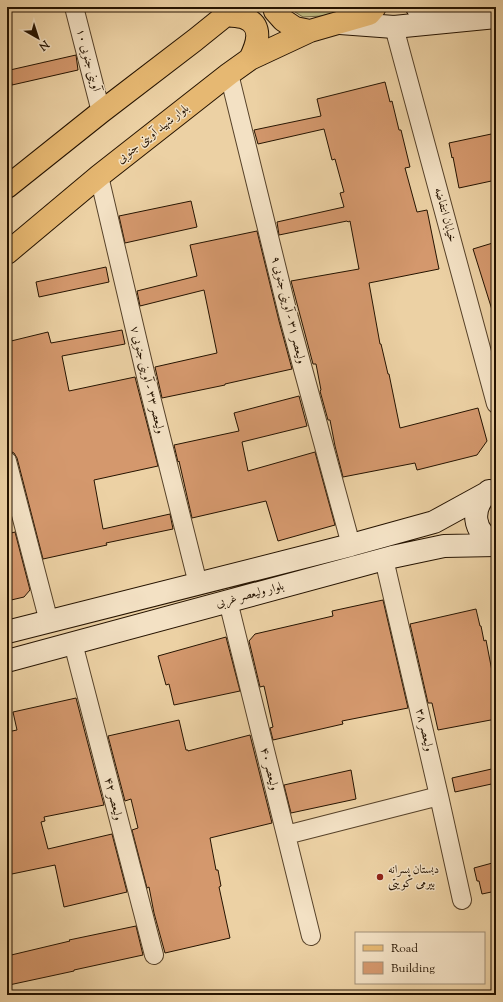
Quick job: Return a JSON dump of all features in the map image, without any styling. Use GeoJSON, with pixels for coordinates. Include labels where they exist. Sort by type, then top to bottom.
{"type":"FeatureCollection","features":[{"type":"Feature","properties":{"kind":"main road"},"geometry":{"type":"LineString","coordinates":[[274,7],[275,11],[283,20],[295,28],[310,31]]}},
{"type":"Feature","properties":{"kind":"main road","name":"بلوار شهید آوینی جنوبی"},"geometry":{"type":"LineString","coordinates":[[7,252],[99,176],[250,59],[310,31],[369,14],[375,7]]}},
{"type":"Feature","properties":{"kind":"main road"},"geometry":{"type":"LineString","coordinates":[[417,7],[445,22]]}},
{"type":"Feature","properties":{"kind":"main road"},"geometry":{"type":"LineString","coordinates":[[7,187],[231,11],[254,24],[258,35],[256,47],[250,59]]}},
{"type":"Feature","properties":{"kind":"main road"},"geometry":{"type":"LineString","coordinates":[[340,23],[394,27],[496,17]]}},
{"type":"Feature","properties":{"kind":"main road"},"geometry":{"type":"LineString","coordinates":[[491,489],[478,505],[476,519],[479,530],[488,540],[496,544]]}},
{"type":"Feature","properties":{"kind":"main road","name":"بلوار ولیعصر غربی"},"geometry":{"type":"LineString","coordinates":[[7,632],[351,545],[434,522],[491,489]]}},
{"type":"Feature","properties":{"kind":"main road","name":"بلوار ولیعصر غربی"},"geometry":{"type":"LineString","coordinates":[[7,662],[392,556],[444,546],[496,544]]}},
{"type":"Feature","properties":{"kind":"street","name":"آوینی جنوبی ۱۰"},"geometry":{"type":"LineString","coordinates":[[74,7],[101,112]]}},
{"type":"Feature","properties":{"kind":"street","name":"خیابان انتفاضه"},"geometry":{"type":"LineString","coordinates":[[394,27],[496,404]]}},
{"type":"Feature","properties":{"kind":"street","name":"ولیعصر ۳۱ - آوینی جنوبی ۹"},"geometry":{"type":"LineString","coordinates":[[229,74],[289,318],[351,545]]}},
{"type":"Feature","properties":{"kind":"street","name":"ولیعصر ۳۳ - آوینی جنوبی ۷"},"geometry":{"type":"LineString","coordinates":[[99,176],[148,385],[198,584]]}},
{"type":"Feature","properties":{"kind":"street"},"geometry":{"type":"LineString","coordinates":[[7,461],[49,622]]}},
{"type":"Feature","properties":{"kind":"street","name":"ولیعصر ۳۸"},"geometry":{"type":"LineString","coordinates":[[384,559],[462,900]]}},
{"type":"Feature","properties":{"kind":"street","name":"ولیعصر ۴۰"},"geometry":{"type":"LineString","coordinates":[[228,601],[311,936]]}},
{"type":"Feature","properties":{"kind":"street","name":"ولیعصر ۴۲"},"geometry":{"type":"LineString","coordinates":[[73,643],[154,955]]}},
{"type":"Feature","properties":{"kind":"street"},"geometry":{"type":"LineString","coordinates":[[286,835],[439,796]]}},
{"type":"Feature","properties":{"kind":"shaded area"},"geometry":{"type":"Polygon","coordinates":[[[291,7],[362,7],[322,16],[303,17],[295,12],[291,7]]]}},
{"type":"Feature","properties":{"kind":"building"},"geometry":{"type":"Polygon","coordinates":[[[76,55],[78,70],[12,85],[10,70],[76,55]]]}},
{"type":"Feature","properties":{"kind":"building"},"geometry":{"type":"Polygon","coordinates":[[[385,82],[390,102],[392,101],[399,130],[401,130],[410,167],[405,168],[417,212],[427,210],[439,269],[369,283],[380,344],[389,374],[400,428],[478,408],[487,441],[477,455],[417,470],[415,463],[343,477],[330,420],[328,420],[320,391],[316,364],[313,364],[291,281],[359,269],[350,221],[279,235],[277,222],[344,207],[340,193],[344,192],[335,159],[332,160],[324,129],[258,144],[254,130],[321,116],[317,99],[385,82]]]}},
{"type":"Feature","properties":{"kind":"building"},"geometry":{"type":"Polygon","coordinates":[[[496,133],[496,180],[459,188],[449,143],[496,133]]]}},
{"type":"Feature","properties":{"kind":"building"},"geometry":{"type":"Polygon","coordinates":[[[191,201],[197,227],[125,243],[119,216],[191,201]]]}},
{"type":"Feature","properties":{"kind":"building"},"geometry":{"type":"Polygon","coordinates":[[[257,231],[292,369],[162,398],[155,367],[217,353],[204,290],[140,306],[137,291],[197,276],[190,245],[257,231]]]}},
{"type":"Feature","properties":{"kind":"building"},"geometry":{"type":"Polygon","coordinates":[[[496,242],[496,313],[493,313],[473,249],[496,242]]]}},
{"type":"Feature","properties":{"kind":"building"},"geometry":{"type":"Polygon","coordinates":[[[106,267],[109,282],[39,297],[36,282],[106,267]]]}},
{"type":"Feature","properties":{"kind":"building"},"geometry":{"type":"Polygon","coordinates":[[[122,330],[125,344],[62,356],[69,391],[135,377],[158,466],[94,480],[103,529],[170,514],[173,529],[106,543],[107,545],[43,559],[17,458],[14,453],[7,451],[7,342],[48,332],[51,343],[122,330]]]}},
{"type":"Feature","properties":{"kind":"building"},"geometry":{"type":"Polygon","coordinates":[[[299,396],[307,426],[242,442],[248,471],[315,452],[335,525],[278,541],[266,501],[192,518],[174,445],[239,431],[234,413],[299,396]]]}},
{"type":"Feature","properties":{"kind":"building"},"geometry":{"type":"Polygon","coordinates":[[[15,532],[30,590],[24,597],[7,601],[7,534],[15,532]]]}},
{"type":"Feature","properties":{"kind":"building"},"geometry":{"type":"Polygon","coordinates":[[[383,600],[408,708],[342,721],[343,724],[273,740],[270,728],[273,727],[264,686],[260,687],[249,641],[255,634],[333,616],[332,611],[383,600]]]}},
{"type":"Feature","properties":{"kind":"building"},"geometry":{"type":"Polygon","coordinates":[[[476,609],[484,641],[486,640],[492,671],[494,671],[496,682],[496,719],[438,730],[432,703],[428,703],[410,624],[476,609]]]}},
{"type":"Feature","properties":{"kind":"building"},"geometry":{"type":"Polygon","coordinates":[[[226,637],[240,691],[174,705],[169,684],[166,685],[158,656],[226,637]]]}},
{"type":"Feature","properties":{"kind":"building"},"geometry":{"type":"Polygon","coordinates":[[[76,698],[104,805],[44,817],[45,821],[41,822],[48,849],[112,834],[127,892],[64,907],[55,865],[7,875],[7,732],[17,730],[13,712],[76,698]]]}},
{"type":"Feature","properties":{"kind":"building"},"geometry":{"type":"Polygon","coordinates":[[[179,720],[186,750],[188,751],[250,735],[272,823],[210,838],[216,870],[218,870],[221,886],[219,887],[230,938],[165,953],[154,913],[149,887],[147,888],[132,830],[138,828],[131,799],[125,801],[108,736],[179,720]]]}},
{"type":"Feature","properties":{"kind":"building"},"geometry":{"type":"Polygon","coordinates":[[[496,768],[496,783],[455,792],[452,778],[496,768]]]}},
{"type":"Feature","properties":{"kind":"building"},"geometry":{"type":"Polygon","coordinates":[[[351,770],[356,799],[291,813],[284,785],[351,770]]]}},
{"type":"Feature","properties":{"kind":"building"},"geometry":{"type":"Polygon","coordinates":[[[496,862],[496,891],[482,894],[474,868],[496,862]]]}},
{"type":"Feature","properties":{"kind":"building"},"geometry":{"type":"Polygon","coordinates":[[[136,926],[143,955],[9,985],[7,977],[7,956],[70,941],[69,940],[136,926]]]}},
{"type":"Feature","properties":{"kind":"place","name":"دبستان پسرانه بیرمی کویتی"},"geometry":{"type":"Point","coordinates":[380,877]}}]}
